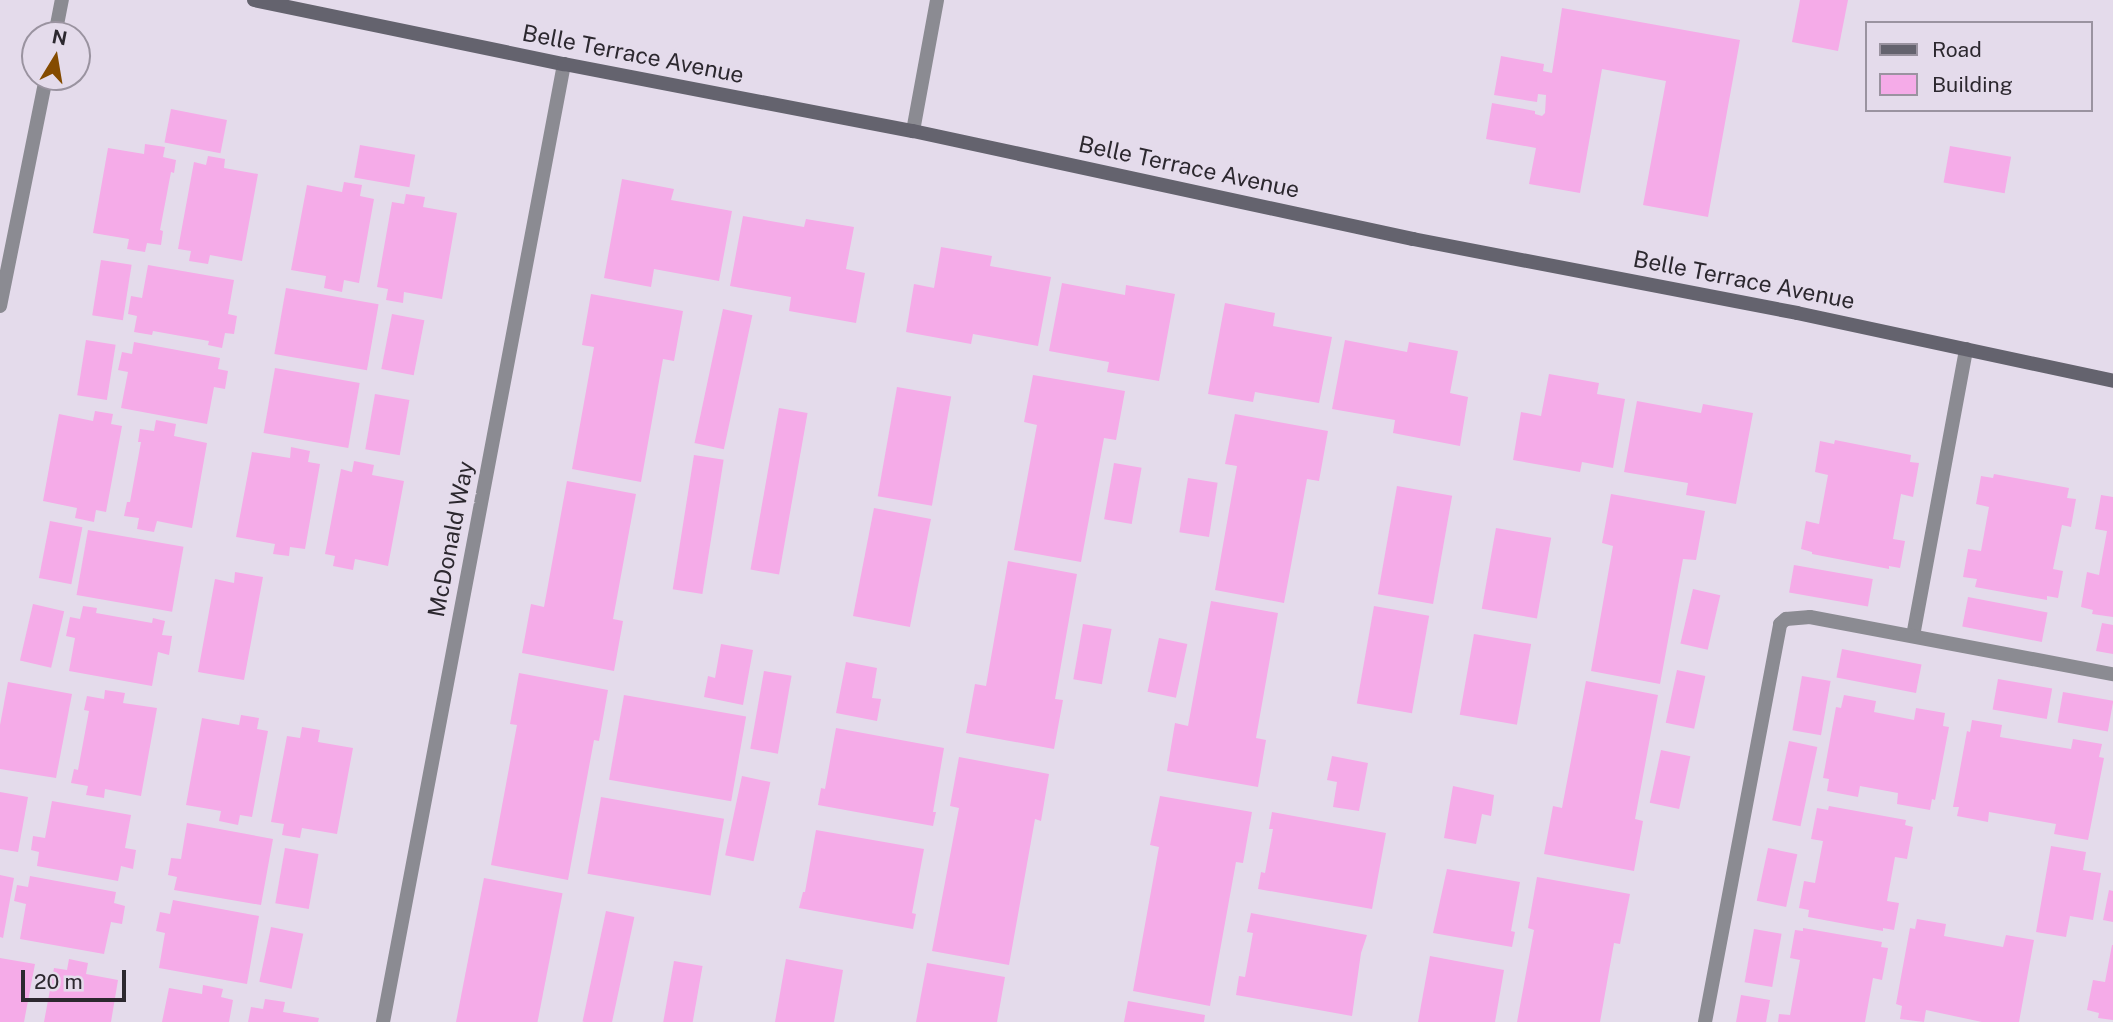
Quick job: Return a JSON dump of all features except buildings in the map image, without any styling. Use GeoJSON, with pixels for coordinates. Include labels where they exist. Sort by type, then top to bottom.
{"type":"FeatureCollection","features":[{"type":"Feature","properties":{"kind":"street"},"geometry":{"type":"LineString","coordinates":[[58,21],[62,0]]}},
{"type":"Feature","properties":{"kind":"street","name":"Belle Terrace Avenue"},"geometry":{"type":"LineString","coordinates":[[254,0],[564,64],[912,131],[1413,239],[1797,313],[2113,381]]}},
{"type":"Feature","properties":{"kind":"street"},"geometry":{"type":"LineString","coordinates":[[912,131],[937,0]]}},
{"type":"Feature","properties":{"kind":"street","name":"McDonald Way"},"geometry":{"type":"LineString","coordinates":[[383,1022],[564,64]]}},
{"type":"Feature","properties":{"kind":"street"},"geometry":{"type":"LineString","coordinates":[[0,306],[43,91]]}},
{"type":"Feature","properties":{"kind":"street"},"geometry":{"type":"LineString","coordinates":[[1913,636],[1966,349]]}},
{"type":"Feature","properties":{"kind":"street"},"geometry":{"type":"LineString","coordinates":[[1705,1022],[1780,624],[1786,620],[1810,617],[2113,674]]}}]}
